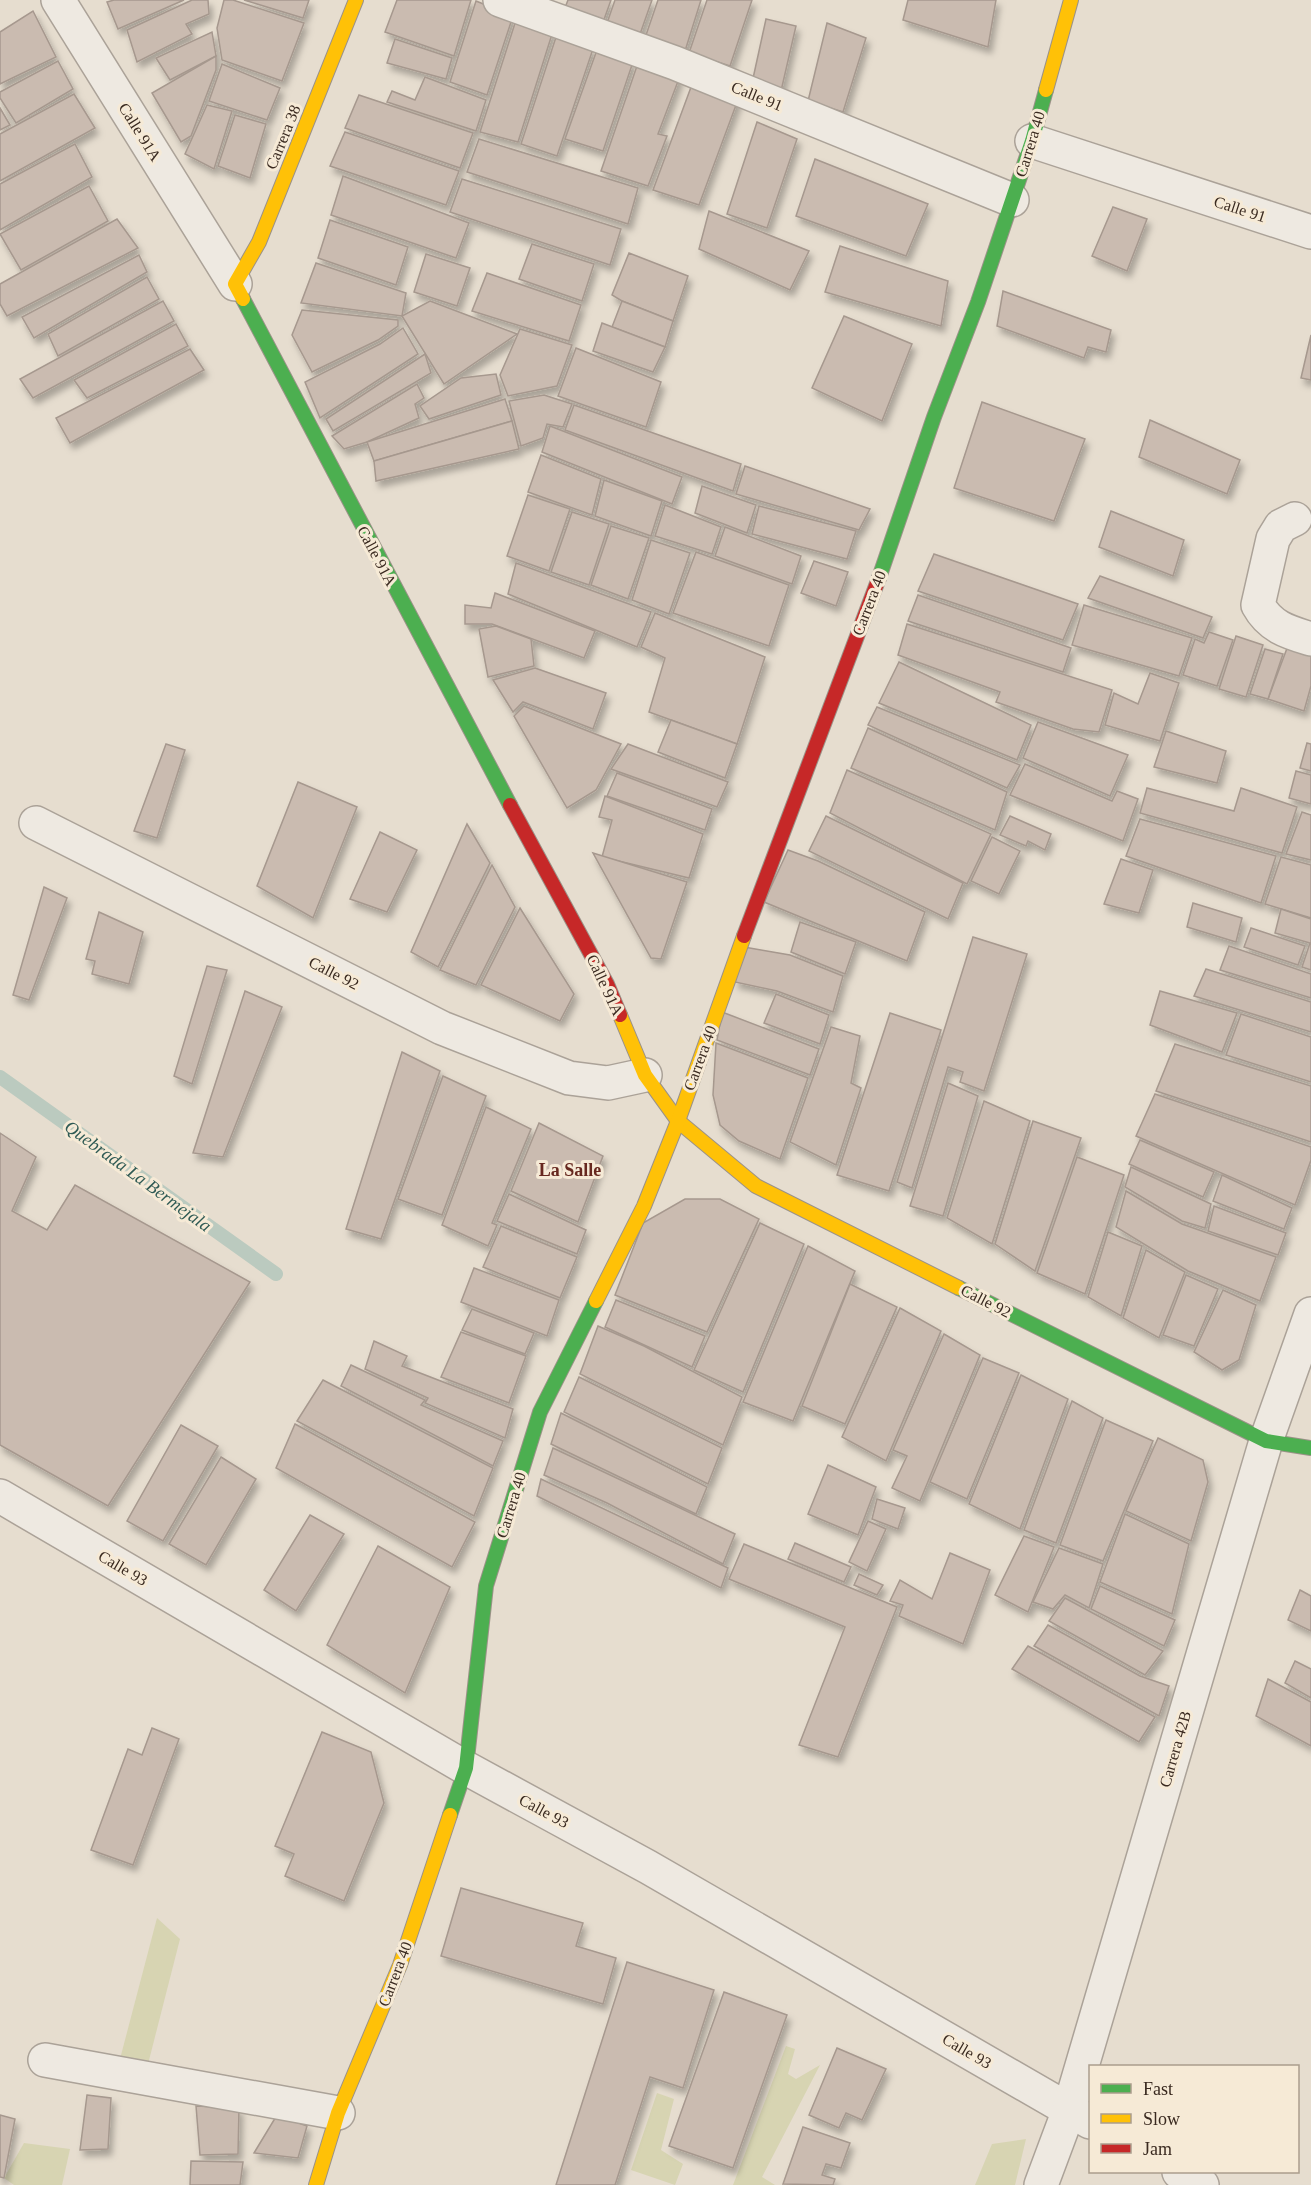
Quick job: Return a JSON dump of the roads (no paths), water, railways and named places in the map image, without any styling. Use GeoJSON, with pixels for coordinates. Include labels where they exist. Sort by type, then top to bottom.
{"type":"FeatureCollection","features":[{"type":"Feature","properties":{"kind":"street","name":"Calle 91A"},"geometry":{"type":"LineString","coordinates":[[58,0],[235,284],[439,674],[607,984],[645,1075],[678,1121]]}},
{"type":"Feature","properties":{"kind":"street","name":"Carrera 38"},"geometry":{"type":"LineString","coordinates":[[235,284],[259,242],[356,0]]}},
{"type":"Feature","properties":{"kind":"street","name":"Calle 91"},"geometry":{"type":"LineString","coordinates":[[500,0],[675,63],[1012,200]]}},
{"type":"Feature","properties":{"kind":"street","name":"Carrera 40"},"geometry":{"type":"LineString","coordinates":[[316,2185],[338,2113],[400,1965],[466,1768],[486,1586],[540,1412],[644,1206],[678,1121],[787,816],[892,543],[1032,141],[1071,0]]}},
{"type":"Feature","properties":{"kind":"street","name":"Calle 91"},"geometry":{"type":"LineString","coordinates":[[1032,141],[1311,232]]}},
{"type":"Feature","properties":{"kind":"street"},"geometry":{"type":"LineString","coordinates":[[1295,519],[1281,526],[1273,539],[1258,605],[1266,620],[1283,630],[1311,639]]}},
{"type":"Feature","properties":{"kind":"street","name":"Calle 92"},"geometry":{"type":"LineString","coordinates":[[36,823],[442,1028],[569,1078],[608,1083],[645,1075]]}},
{"type":"Feature","properties":{"kind":"street","name":"Calle 92"},"geometry":{"type":"LineString","coordinates":[[678,1121],[756,1186],[1266,1442],[1311,1448]]}},
{"type":"Feature","properties":{"kind":"street","name":"Carrera 42B"},"geometry":{"type":"LineString","coordinates":[[1094,2065],[1266,1442],[1311,1314]]}},
{"type":"Feature","properties":{"kind":"street","name":"Calle 93"},"geometry":{"type":"LineString","coordinates":[[0,1496],[466,1768],[648,1867],[1080,2116]]}},
{"type":"Feature","properties":{"kind":"street"},"geometry":{"type":"LineString","coordinates":[[45,2060],[338,2113]]}},
{"type":"Feature","properties":{"kind":"street","name":"Carrera 42B"},"geometry":{"type":"LineString","coordinates":[[1041,2185],[1080,2116],[1089,2083]]}},
{"type":"Feature","properties":{"kind":"street"},"geometry":{"type":"LineString","coordinates":[[1181,2173],[1202,2185]]}},
{"type":"Feature","properties":{"kind":"waterway","name":"Quebrada La Bermejala"},"geometry":{"type":"LineString","coordinates":[[0,1077],[276,1274]]}},
{"type":"Feature","properties":{"kind":"district","name":"La Salle"},"geometry":{"type":"Point","coordinates":[570,1170]}}]}
